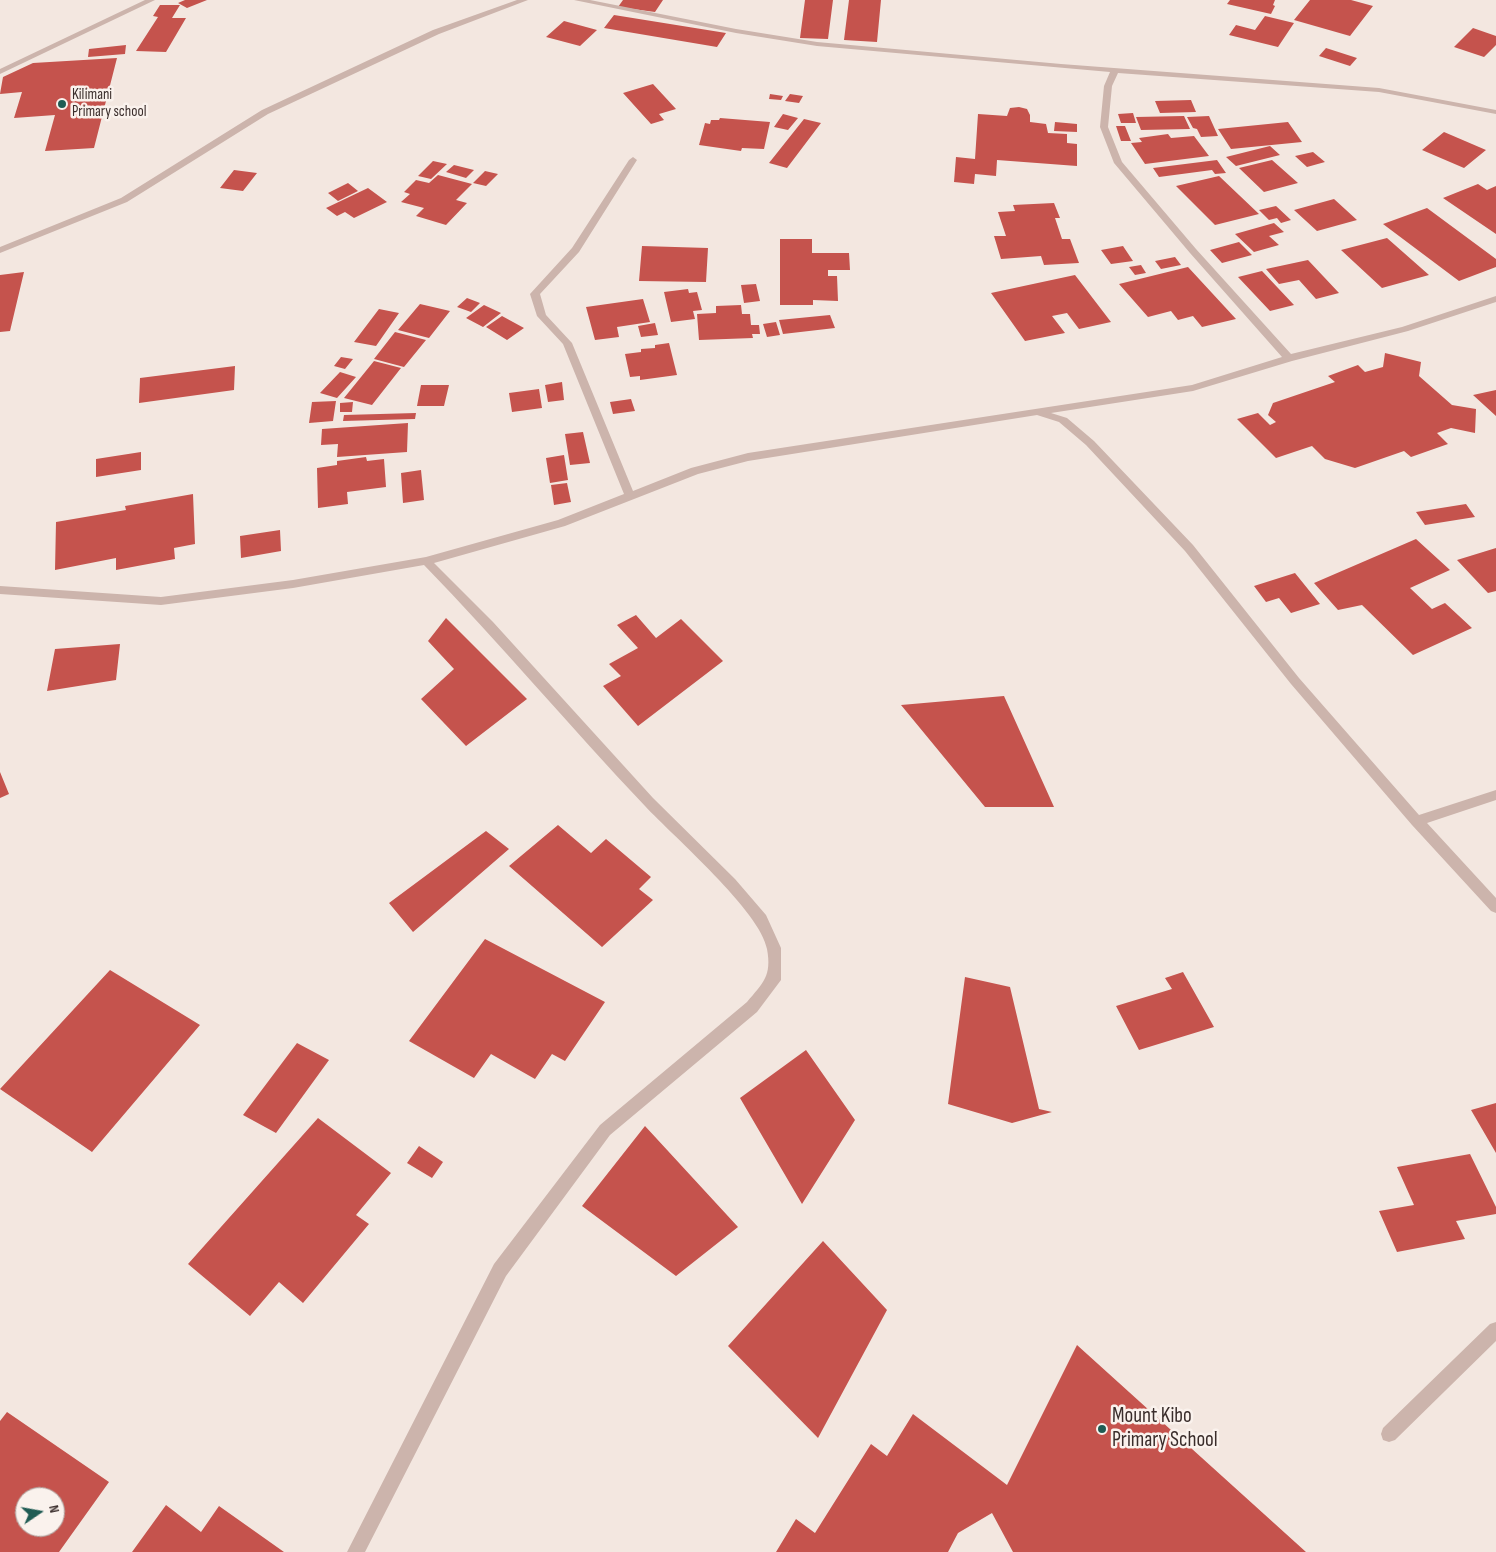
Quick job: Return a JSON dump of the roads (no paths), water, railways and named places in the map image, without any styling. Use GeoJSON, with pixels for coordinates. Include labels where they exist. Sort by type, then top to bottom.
{"type":"FeatureCollection","features":[{"type":"Feature","properties":{"kind":"street"},"geometry":{"type":"LineString","coordinates":[[0,72],[150,0]]}},
{"type":"Feature","properties":{"kind":"street"},"geometry":{"type":"LineString","coordinates":[[0,250],[124,200],[265,112],[436,32],[524,0]]}},
{"type":"Feature","properties":{"kind":"street"},"geometry":{"type":"LineString","coordinates":[[578,0],[746,33],[817,44],[1115,70],[1379,90],[1496,112]]}},
{"type":"Feature","properties":{"kind":"street"},"geometry":{"type":"LineString","coordinates":[[1115,70],[1108,86],[1104,127],[1118,163],[1289,358]]}},
{"type":"Feature","properties":{"kind":"street"},"geometry":{"type":"LineString","coordinates":[[630,496],[567,343],[542,316],[536,294],[576,250],[634,160]]}},
{"type":"Feature","properties":{"kind":"street"},"geometry":{"type":"LineString","coordinates":[[0,590],[161,601],[292,584],[426,561],[561,523],[695,471],[748,457],[1193,388],[1289,358],[1405,329],[1496,299]]}},
{"type":"Feature","properties":{"kind":"street"},"geometry":{"type":"LineString","coordinates":[[1037,412],[1063,420],[1090,443],[1189,548],[1295,681],[1417,821],[1496,907]]}},
{"type":"Feature","properties":{"kind":"street"},"geometry":{"type":"LineString","coordinates":[[356,1552],[506,1262],[605,1130],[752,1007],[774,980],[774,948],[761,919],[730,883],[650,802],[489,625],[426,561]]}},
{"type":"Feature","properties":{"kind":"street"},"geometry":{"type":"LineString","coordinates":[[1417,821],[1496,796]]}},
{"type":"Feature","properties":{"kind":"street"},"geometry":{"type":"LineString","coordinates":[[1389,1434],[1496,1330]]}},
{"type":"Feature","properties":{"kind":"place","name":"Kilimani Primary school"},"geometry":{"type":"Point","coordinates":[62,104]}},
{"type":"Feature","properties":{"kind":"place","name":"Mount Kibo Primary School"},"geometry":{"type":"Point","coordinates":[1102,1429]}}]}
